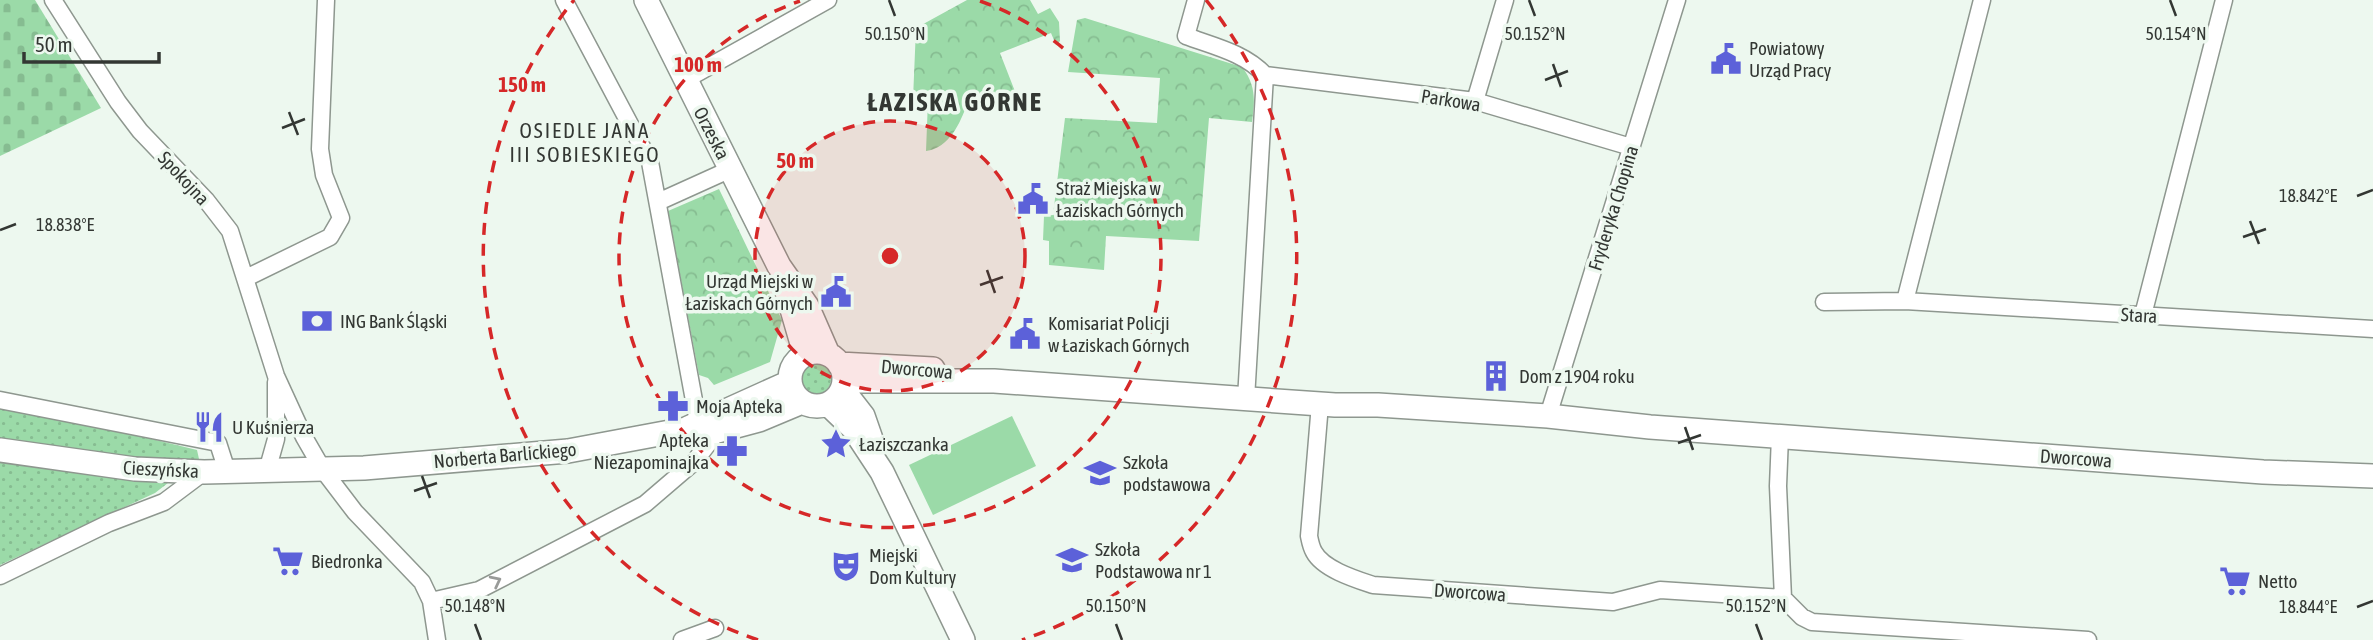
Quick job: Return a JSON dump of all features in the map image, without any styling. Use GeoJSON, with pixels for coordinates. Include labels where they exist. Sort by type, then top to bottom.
{"type":"FeatureCollection","features":[{"type":"Feature","properties":{"kind":"street","name":"Spokojna"},"geometry":{"type":"LineString","coordinates":[[53,0],[125,112],[206,200],[230,231],[276,376],[304,437],[323,470],[355,512],[422,582],[431,601]]}},
{"type":"Feature","properties":{"kind":"street"},"geometry":{"type":"LineString","coordinates":[[246,278],[330,237],[341,218],[324,175],[320,149],[326,0]]}},
{"type":"Feature","properties":{"kind":"street"},"geometry":{"type":"LineString","coordinates":[[437,640],[431,601],[479,590],[645,504],[694,462],[701,427],[650,162],[564,0]]}},
{"type":"Feature","properties":{"kind":"street","name":"Orzeska"},"geometry":{"type":"LineString","coordinates":[[646,0],[779,266],[807,306],[836,378]]}},
{"type":"Feature","properties":{"kind":"street"},"geometry":{"type":"LineString","coordinates":[[685,80],[828,0]]}},
{"type":"Feature","properties":{"kind":"street","name":"Parkowa"},"geometry":{"type":"LineString","coordinates":[[1196,0],[1186,36],[1244,57],[1265,75],[1475,101],[1631,148]]}},
{"type":"Feature","properties":{"kind":"street"},"geometry":{"type":"LineString","coordinates":[[1475,101],[1505,0]]}},
{"type":"Feature","properties":{"kind":"street","name":"Fryderyka Chopina"},"geometry":{"type":"LineString","coordinates":[[1548,416],[1604,261],[1631,148],[1677,0]]}},
{"type":"Feature","properties":{"kind":"street"},"geometry":{"type":"LineString","coordinates":[[1905,301],[1982,0]]}},
{"type":"Feature","properties":{"kind":"street"},"geometry":{"type":"LineString","coordinates":[[2143,315],[2224,0]]}},
{"type":"Feature","properties":{"kind":"street"},"geometry":{"type":"LineString","coordinates":[[1246,399],[1265,75]]}},
{"type":"Feature","properties":{"kind":"street"},"geometry":{"type":"LineString","coordinates":[[659,202],[731,169]]}},
{"type":"Feature","properties":{"kind":"street","name":"Orzeska"},"geometry":{"type":"LineString","coordinates":[[779,266],[805,354]]}},
{"type":"Feature","properties":{"kind":"street","name":"Stara"},"geometry":{"type":"LineString","coordinates":[[1824,302],[1905,301],[2373,329]]}},
{"type":"Feature","properties":{"kind":"street"},"geometry":{"type":"LineString","coordinates":[[836,378],[820,406],[802,402],[794,393],[790,371],[796,361],[805,354],[816,352],[836,378],[863,416],[881,472]]}},
{"type":"Feature","properties":{"kind":"street","name":"Dworcowa"},"geometry":{"type":"LineString","coordinates":[[836,378],[960,372],[995,381]]}},
{"type":"Feature","properties":{"kind":"street","name":"Spokojna"},"geometry":{"type":"LineString","coordinates":[[267,471],[276,439],[276,376]]}},
{"type":"Feature","properties":{"kind":"street"},"geometry":{"type":"LineString","coordinates":[[836,378],[853,428],[881,472],[963,640]]}},
{"type":"Feature","properties":{"kind":"street","name":"Dworcowa"},"geometry":{"type":"LineString","coordinates":[[836,378],[882,382],[995,381],[1320,404],[1548,416],[1650,427],[2249,471],[2373,476]]}},
{"type":"Feature","properties":{"kind":"street","name":"Norberta Barlickiego"},"geometry":{"type":"LineString","coordinates":[[701,427],[790,382]]}},
{"type":"Feature","properties":{"kind":"street","name":"Dworcowa"},"geometry":{"type":"LineString","coordinates":[[863,416],[872,391],[882,382]]}},
{"type":"Feature","properties":{"kind":"street"},"geometry":{"type":"LineString","coordinates":[[0,400],[218,443],[227,471]]}},
{"type":"Feature","properties":{"kind":"street","name":"Norberta Barlickiego"},"geometry":{"type":"LineString","coordinates":[[323,470],[568,451],[701,427],[759,420],[802,402]]}},
{"type":"Feature","properties":{"kind":"street","name":"Dworcowa"},"geometry":{"type":"LineString","coordinates":[[1320,404],[1309,536],[1315,554],[1341,573],[1373,585],[1613,602],[1660,590],[1783,598]]}},
{"type":"Feature","properties":{"kind":"street"},"geometry":{"type":"LineString","coordinates":[[1780,436],[1778,486],[1783,598],[1802,617],[1812,622],[2088,640]]}},
{"type":"Feature","properties":{"kind":"street","name":"Cieszyńska"},"geometry":{"type":"LineString","coordinates":[[0,450],[135,469],[204,472],[323,470]]}},
{"type":"Feature","properties":{"kind":"street"},"geometry":{"type":"LineString","coordinates":[[0,576],[108,523],[164,502],[204,472]]}},
{"type":"Feature","properties":{"kind":"street"},"geometry":{"type":"LineString","coordinates":[[682,640],[715,628]]}},
{"type":"Feature","properties":{"kind":"green space"},"geometry":{"type":"Polygon","coordinates":[[[0,0],[35,0],[101,108],[0,156],[0,0]]]}},
{"type":"Feature","properties":{"kind":"green space"},"geometry":{"type":"Polygon","coordinates":[[[967,0],[1030,0],[1038,14],[1050,8],[1059,22],[1060,41],[1056,45],[1051,33],[1000,53],[1016,94],[1015,108],[967,104],[953,134],[941,145],[926,151],[928,100],[913,99],[916,28],[967,0]]]}},
{"type":"Feature","properties":{"kind":"green space"},"geometry":{"type":"Polygon","coordinates":[[[1085,18],[1242,67],[1250,80],[1253,93],[1252,122],[1209,118],[1199,241],[1106,236],[1104,270],[1049,265],[1049,241],[1043,240],[1044,216],[1053,215],[1065,118],[1157,123],[1160,78],[1068,72],[1077,20],[1085,18]]]}},
{"type":"Feature","properties":{"kind":"green space"},"geometry":{"type":"Polygon","coordinates":[[[719,189],[782,320],[770,362],[714,385],[708,378],[699,375],[668,211],[719,189]]]}},
{"type":"Feature","properties":{"kind":"green space"},"geometry":{"type":"Polygon","coordinates":[[[815,363],[826,368],[831,379],[826,390],[815,395],[804,390],[799,379],[804,368],[815,363]]]}},
{"type":"Feature","properties":{"kind":"green space"},"geometry":{"type":"Polygon","coordinates":[[[0,402],[197,450],[199,459],[155,493],[0,565],[0,402]]]}},
{"type":"Feature","properties":{"kind":"green space"},"geometry":{"type":"Polygon","coordinates":[[[1012,416],[1036,466],[933,515],[909,465],[1012,416]]]}},
{"type":"Feature","properties":{"kind":"place","name":"Powiatowy Urząd Pracy"},"geometry":{"type":"Point","coordinates":[1726,59]}},
{"type":"Feature","properties":{"kind":"place","name":"Straż Miejska w Łaziskach Górnych"},"geometry":{"type":"Point","coordinates":[1033,199]}},
{"type":"Feature","properties":{"kind":"place","name":"Urząd Miejski w Łaziskach Górnych"},"geometry":{"type":"Point","coordinates":[836,292]}},
{"type":"Feature","properties":{"kind":"place","name":"ING Bank Śląski"},"geometry":{"type":"Point","coordinates":[317,321]}},
{"type":"Feature","properties":{"kind":"place","name":"Komisariat Policji w Łaziskach Górnych"},"geometry":{"type":"Point","coordinates":[1025,334]}},
{"type":"Feature","properties":{"kind":"place","name":"Dom z 1904 roku"},"geometry":{"type":"Point","coordinates":[1496,376]}},
{"type":"Feature","properties":{"kind":"place","name":"Moja Apteka"},"geometry":{"type":"Point","coordinates":[673,406]}},
{"type":"Feature","properties":{"kind":"place","name":"U Kuśnierza"},"geometry":{"type":"Point","coordinates":[209,427]}},
{"type":"Feature","properties":{"kind":"place","name":"Łaziszczanka"},"geometry":{"type":"Point","coordinates":[836,444]}},
{"type":"Feature","properties":{"kind":"place","name":"Apteka Niezapominajka"},"geometry":{"type":"Point","coordinates":[732,451]}},
{"type":"Feature","properties":{"kind":"place","name":"Szkoła podstawowa"},"geometry":{"type":"Point","coordinates":[1100,473]}},
{"type":"Feature","properties":{"kind":"place","name":"Szkoła Podstawowa nr 1"},"geometry":{"type":"Point","coordinates":[1072,560]}},
{"type":"Feature","properties":{"kind":"place","name":"Biedronka"},"geometry":{"type":"Point","coordinates":[288,561]}},
{"type":"Feature","properties":{"kind":"place","name":"Miejski Dom Kultury"},"geometry":{"type":"Point","coordinates":[846,566]}},
{"type":"Feature","properties":{"kind":"place","name":"Netto"},"geometry":{"type":"Point","coordinates":[2235,581]}},
{"type":"Feature","properties":{"kind":"district","name":"ŁAZISKA GÓRNE"},"geometry":{"type":"Point","coordinates":[955,102]}},
{"type":"Feature","properties":{"kind":"district","name":"OSIEDLE JANA III SOBIESKIEGO"},"geometry":{"type":"Point","coordinates":[585,143]}}]}
